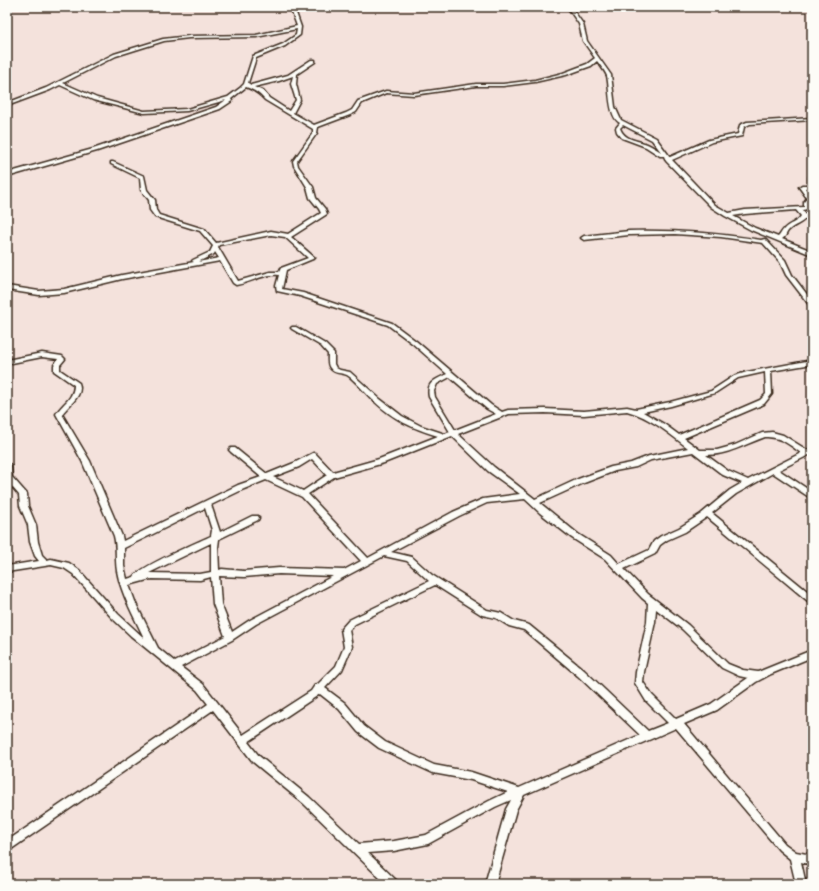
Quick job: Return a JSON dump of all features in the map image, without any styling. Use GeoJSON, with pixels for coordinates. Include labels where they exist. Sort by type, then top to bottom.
{"type":"FeatureCollection","features":[{"type":"Feature","properties":{"kind":"street"},"geometry":{"type":"LineString","coordinates":[[248,85],[254,57],[284,45],[298,35],[299,27],[292,7]]}},
{"type":"Feature","properties":{"kind":"street"},"geometry":{"type":"LineString","coordinates":[[569,7],[582,24],[585,41],[609,75],[614,113],[622,124],[654,138],[666,158],[713,206],[753,229],[811,252]]}},
{"type":"Feature","properties":{"kind":"street"},"geometry":{"type":"LineString","coordinates":[[7,105],[22,101],[115,55],[164,40],[189,37],[256,36],[299,27]]}},
{"type":"Feature","properties":{"kind":"street"},"geometry":{"type":"LineString","coordinates":[[315,128],[320,124],[354,111],[360,102],[386,92],[414,94],[476,85],[503,85],[529,82],[564,74],[592,64],[597,58]]}},
{"type":"Feature","properties":{"kind":"street"},"geometry":{"type":"LineString","coordinates":[[7,175],[112,144],[218,108],[225,105],[232,97],[248,85],[280,80],[295,73],[313,61]]}},
{"type":"Feature","properties":{"kind":"street"},"geometry":{"type":"LineString","coordinates":[[290,113],[298,102],[298,94],[293,86],[295,73]]}},
{"type":"Feature","properties":{"kind":"street"},"geometry":{"type":"LineString","coordinates":[[59,83],[95,99],[149,113],[188,110],[232,97]]}},
{"type":"Feature","properties":{"kind":"street"},"geometry":{"type":"LineString","coordinates":[[248,85],[261,92],[267,99],[315,128]]}},
{"type":"Feature","properties":{"kind":"street"},"geometry":{"type":"LineString","coordinates":[[666,158],[700,145],[740,134],[743,125],[749,123],[812,119]]}},
{"type":"Feature","properties":{"kind":"street"},"geometry":{"type":"LineString","coordinates":[[622,124],[618,128],[619,132],[624,138],[642,144],[666,158]]}},
{"type":"Feature","properties":{"kind":"street"},"geometry":{"type":"LineString","coordinates":[[287,236],[324,214],[322,209],[314,201],[310,187],[296,166],[297,157],[315,134],[315,128]]}},
{"type":"Feature","properties":{"kind":"street"},"geometry":{"type":"LineString","coordinates":[[113,163],[143,178],[144,190],[152,200],[153,210],[157,216],[202,230],[215,246],[236,283],[246,282],[273,272],[282,274]]}},
{"type":"Feature","properties":{"kind":"street"},"geometry":{"type":"LineString","coordinates":[[727,215],[745,212],[806,208],[806,202],[810,198],[802,187],[811,186],[812,177]]}},
{"type":"Feature","properties":{"kind":"street"},"geometry":{"type":"LineString","coordinates":[[779,239],[784,235],[786,230],[802,220],[804,216],[798,209]]}},
{"type":"Feature","properties":{"kind":"street"},"geometry":{"type":"LineString","coordinates":[[753,229],[783,261],[789,274],[812,305]]}},
{"type":"Feature","properties":{"kind":"street"},"geometry":{"type":"LineString","coordinates":[[584,238],[614,234],[662,232],[764,240],[770,236]]}},
{"type":"Feature","properties":{"kind":"street"},"geometry":{"type":"LineString","coordinates":[[215,246],[271,233],[287,236],[312,258],[285,269],[279,286],[281,292],[301,294],[390,324],[406,335],[489,407],[501,414]]}},
{"type":"Feature","properties":{"kind":"street"},"geometry":{"type":"LineString","coordinates":[[186,265],[212,253],[215,246]]}},
{"type":"Feature","properties":{"kind":"street"},"geometry":{"type":"LineString","coordinates":[[7,288],[39,293],[64,291],[122,277],[222,259]]}},
{"type":"Feature","properties":{"kind":"street"},"geometry":{"type":"LineString","coordinates":[[294,328],[323,345],[332,353],[331,363],[335,369],[340,373],[348,373],[378,401],[400,418],[419,428],[445,436]]}},
{"type":"Feature","properties":{"kind":"street"},"geometry":{"type":"LineString","coordinates":[[7,362],[42,355],[62,358],[57,365],[57,371],[76,382],[78,388],[71,401],[59,414],[86,461],[118,536],[120,546],[120,566],[124,583],[155,651]]}},
{"type":"Feature","properties":{"kind":"street"},"geometry":{"type":"LineString","coordinates":[[637,411],[671,404],[713,392],[736,377],[768,369],[812,362]]}},
{"type":"Feature","properties":{"kind":"street"},"geometry":{"type":"LineString","coordinates":[[678,438],[762,402],[769,394],[768,369]]}},
{"type":"Feature","properties":{"kind":"street"},"geometry":{"type":"LineString","coordinates":[[451,374],[438,380],[432,387],[431,392],[435,403],[454,433],[492,469],[575,536],[608,558],[652,603],[664,610],[685,627],[725,666],[742,674],[760,676]]}},
{"type":"Feature","properties":{"kind":"street"},"geometry":{"type":"LineString","coordinates":[[303,494],[328,479],[331,475],[381,460],[501,414],[545,411],[584,413],[627,409],[637,411],[697,451],[724,472],[748,483]]}},
{"type":"Feature","properties":{"kind":"street"},"geometry":{"type":"LineString","coordinates":[[534,503],[581,481],[614,469],[633,465],[649,458],[697,451],[723,451],[755,437],[771,433],[786,437],[810,452]]}},
{"type":"Feature","properties":{"kind":"street"},"geometry":{"type":"LineString","coordinates":[[233,450],[266,477],[303,494],[367,562]]}},
{"type":"Feature","properties":{"kind":"street"},"geometry":{"type":"LineString","coordinates":[[618,568],[652,552],[657,543],[708,514],[733,492],[810,452]]}},
{"type":"Feature","properties":{"kind":"street"},"geometry":{"type":"LineString","coordinates":[[120,546],[143,537],[207,504],[313,455],[331,475]]}},
{"type":"Feature","properties":{"kind":"street"},"geometry":{"type":"LineString","coordinates":[[7,465],[8,478],[23,494],[24,506],[32,525],[34,542],[39,556],[44,562]]}},
{"type":"Feature","properties":{"kind":"street"},"geometry":{"type":"LineString","coordinates":[[773,470],[812,496]]}},
{"type":"Feature","properties":{"kind":"street"},"geometry":{"type":"LineString","coordinates":[[175,666],[229,638],[253,622],[478,504],[492,500],[527,496]]}},
{"type":"Feature","properties":{"kind":"street"},"geometry":{"type":"LineString","coordinates":[[207,504],[215,524],[214,575],[217,606],[227,626],[229,638]]}},
{"type":"Feature","properties":{"kind":"street"},"geometry":{"type":"LineString","coordinates":[[708,514],[812,600]]}},
{"type":"Feature","properties":{"kind":"street"},"geometry":{"type":"LineString","coordinates":[[136,579],[150,569],[255,518]]}},
{"type":"Feature","properties":{"kind":"street"},"geometry":{"type":"LineString","coordinates":[[383,553],[409,559],[428,577],[486,613],[498,615],[512,624],[526,627],[581,673],[647,736]]}},
{"type":"Feature","properties":{"kind":"street"},"geometry":{"type":"LineString","coordinates":[[7,569],[51,562],[66,565],[76,572],[115,616],[155,651],[200,687],[242,741],[267,770],[306,800],[393,884]]}},
{"type":"Feature","properties":{"kind":"street"},"geometry":{"type":"LineString","coordinates":[[124,583],[151,576],[200,577],[222,572],[244,574],[279,571],[347,573]]}},
{"type":"Feature","properties":{"kind":"street"},"geometry":{"type":"LineString","coordinates":[[242,741],[309,698],[339,668],[348,647],[344,632],[349,625],[358,618],[400,600],[436,581]]}},
{"type":"Feature","properties":{"kind":"street"},"geometry":{"type":"LineString","coordinates":[[652,603],[651,622],[639,683],[649,698],[676,724],[782,847],[794,856],[812,860]]}},
{"type":"Feature","properties":{"kind":"street"},"geometry":{"type":"LineString","coordinates":[[358,849],[394,846],[428,839],[492,804],[647,736],[696,717],[714,708],[760,676],[812,653]]}},
{"type":"Feature","properties":{"kind":"street"},"geometry":{"type":"LineString","coordinates":[[318,688],[342,706],[361,729],[382,745],[433,769],[471,776],[520,792]]}},
{"type":"Feature","properties":{"kind":"street"},"geometry":{"type":"LineString","coordinates":[[7,848],[214,704]]}},
{"type":"Feature","properties":{"kind":"street"},"geometry":{"type":"LineString","coordinates":[[490,884],[511,809],[520,792]]}},
{"type":"Feature","properties":{"kind":"street"},"geometry":{"type":"LineString","coordinates":[[794,856],[801,884]]}}]}
